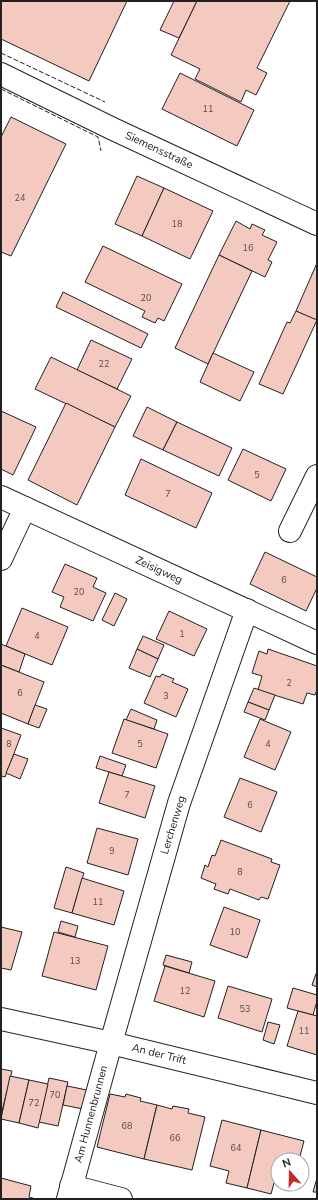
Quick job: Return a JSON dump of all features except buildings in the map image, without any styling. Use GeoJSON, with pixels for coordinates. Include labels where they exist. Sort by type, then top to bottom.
{"type":"FeatureCollection","features":[{"type":"Feature","properties":{"kind":"street","name":"Siemensstraße"},"geometry":{"type":"LineString","coordinates":[[1,74],[114,129],[317,224]]}},
{"type":"Feature","properties":{"kind":"street"},"geometry":{"type":"LineString","coordinates":[[290,531],[317,476]]}},
{"type":"Feature","properties":{"kind":"street","name":"Zeisigweg"},"geometry":{"type":"LineString","coordinates":[[1,497],[317,643]]}},
{"type":"Feature","properties":{"kind":"street"},"geometry":{"type":"LineString","coordinates":[[1,559],[24,508]]}},
{"type":"Feature","properties":{"kind":"street","name":"Lerchenweg"},"geometry":{"type":"LineString","coordinates":[[111,1042],[179,803],[247,610]]}},
{"type":"Feature","properties":{"kind":"street","name":"An der Trift"},"geometry":{"type":"LineString","coordinates":[[1,1019],[111,1042],[317,1093]]}},
{"type":"Feature","properties":{"kind":"street","name":"Am Hunnenbrunnen"},"geometry":{"type":"LineString","coordinates":[[111,1042],[70,1193],[121,1199]]}},
{"type":"Feature","properties":{"kind":"fence"},"geometry":{"type":"LineString","coordinates":[[1,53],[105,102]]}},
{"type":"Feature","properties":{"kind":"fence"},"geometry":{"type":"LineString","coordinates":[[1,89],[98,137],[101,151]]}}]}
